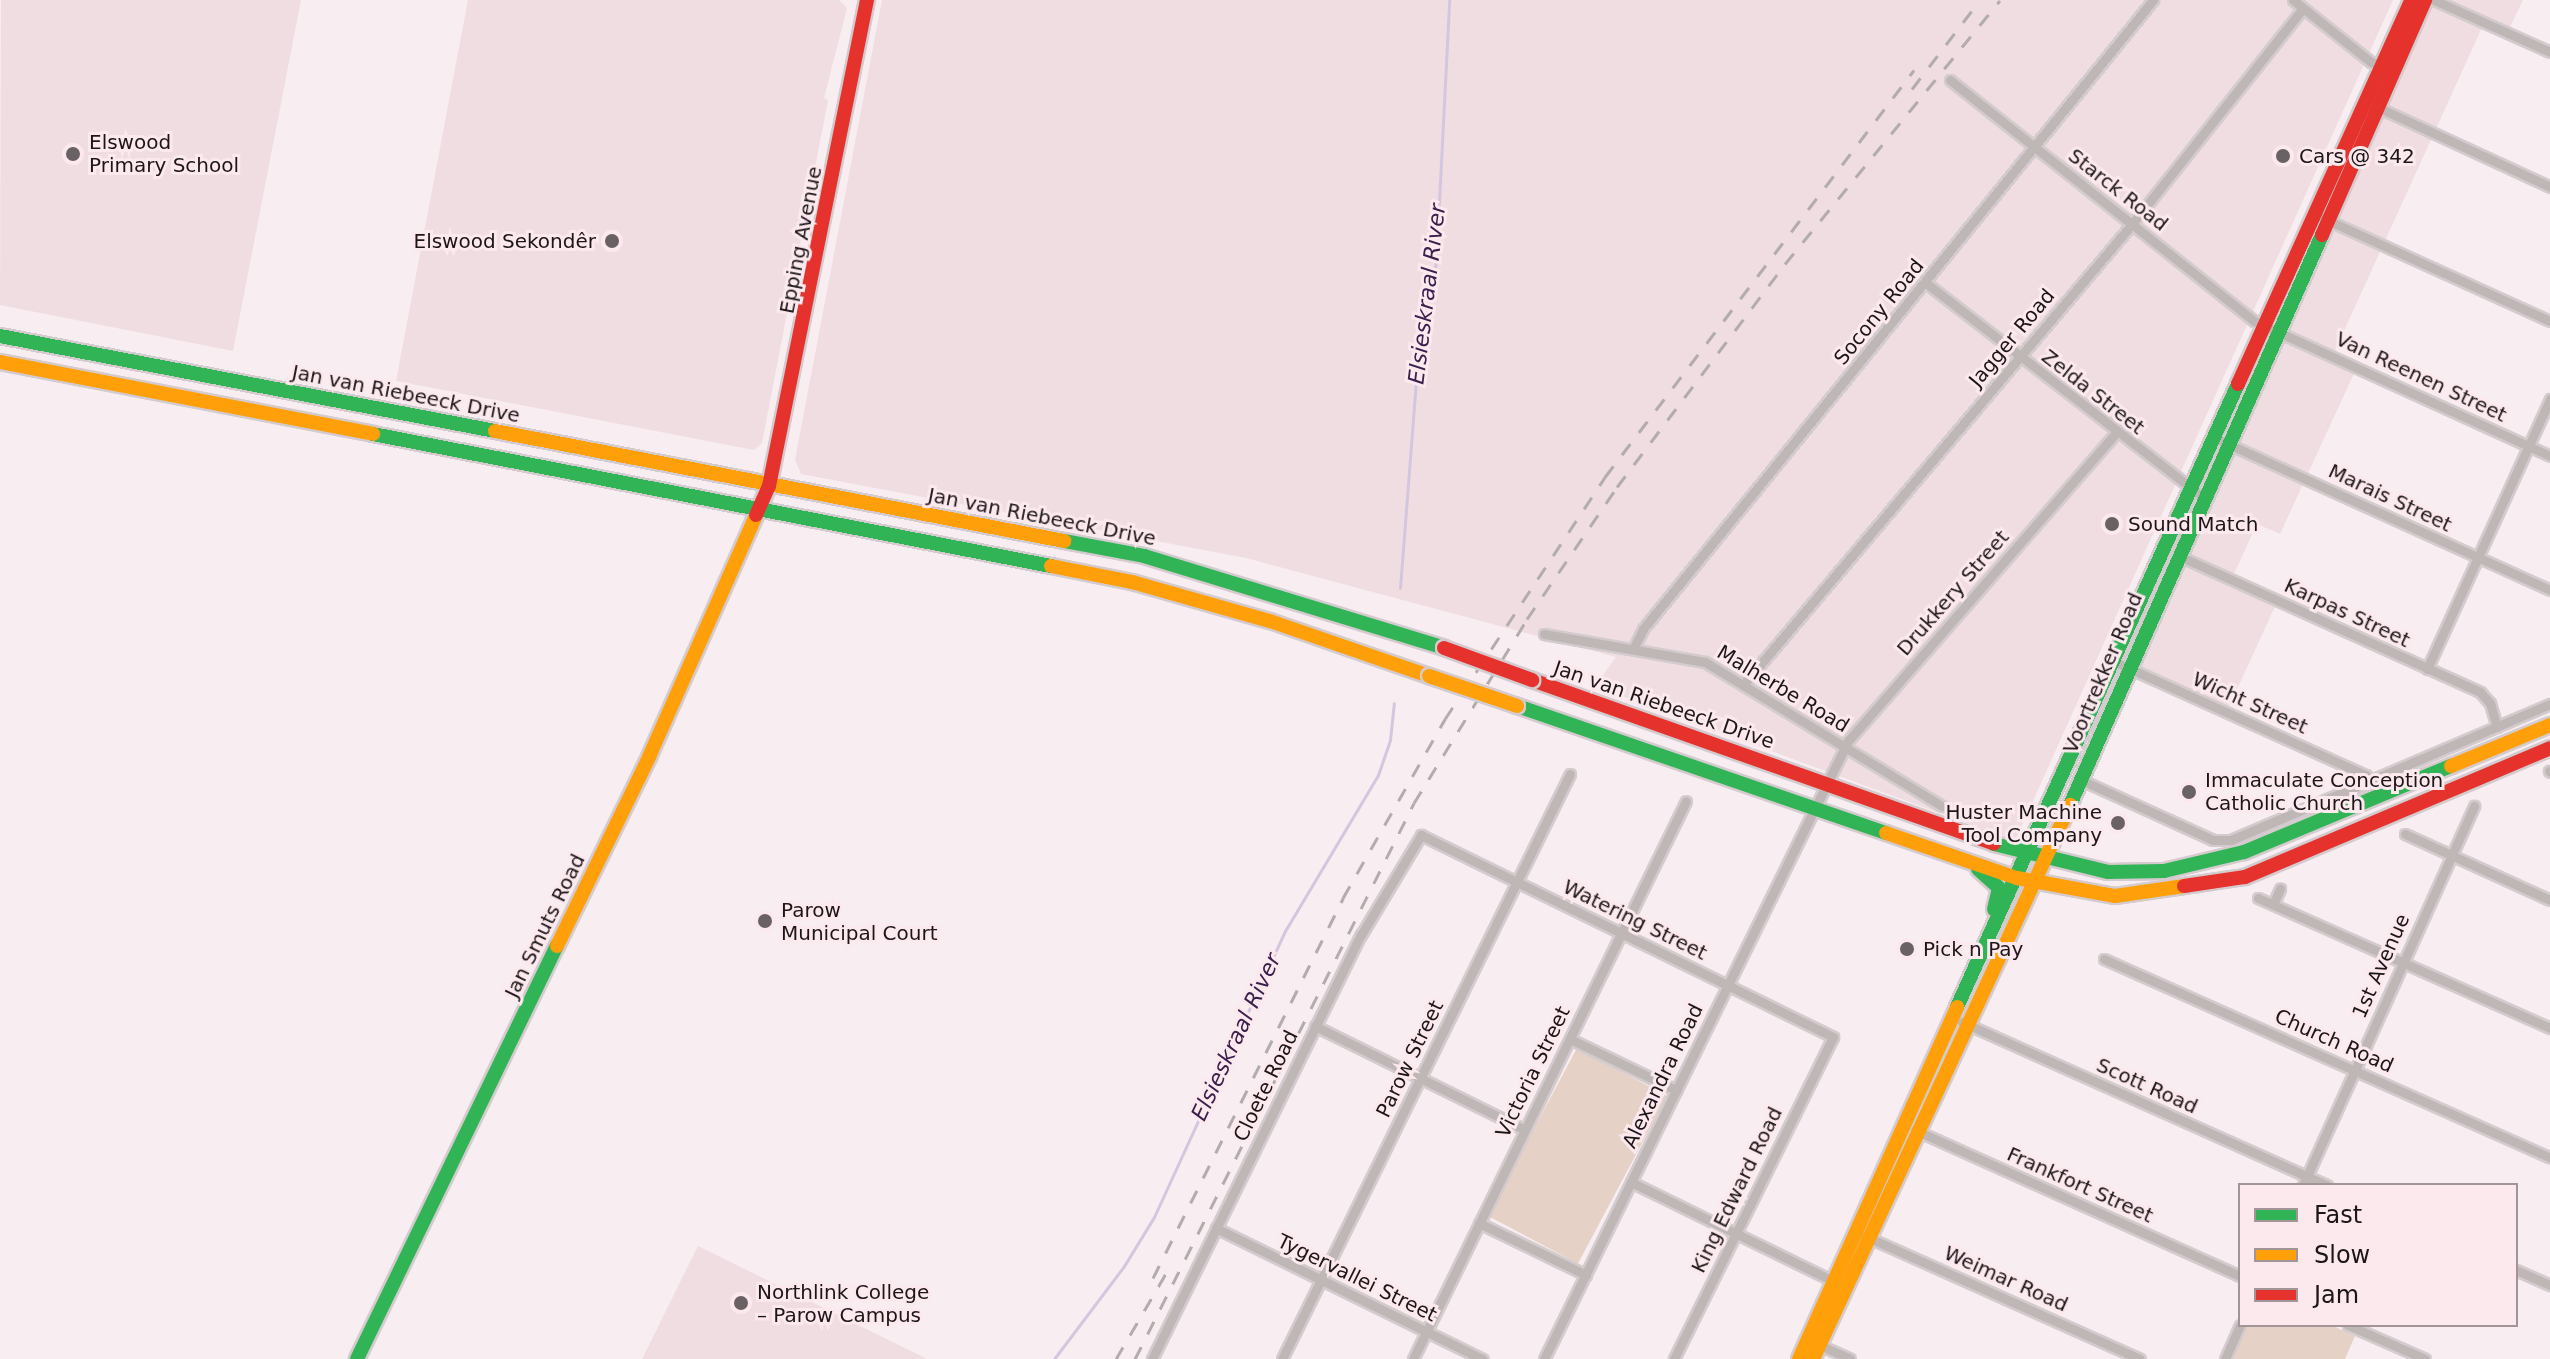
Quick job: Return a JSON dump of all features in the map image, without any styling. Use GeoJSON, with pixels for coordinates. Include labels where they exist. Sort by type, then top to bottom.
{"type":"FeatureCollection","features":[{"type":"Feature","properties":{"kind":"main road","name":"Epping Avenue"},"geometry":{"type":"LineString","coordinates":[[760,507],[769,486],[867,0]]}},
{"type":"Feature","properties":{"kind":"main road","name":"Voortrekker Road"},"geometry":{"type":"LineString","coordinates":[[1799,1359],[1813,1348],[1959,1020],[1981,958],[2026,855],[2120,664],[2321,217],[2387,68],[2411,0]]}},
{"type":"Feature","properties":{"kind":"main road","name":"Voortrekker Road"},"geometry":{"type":"LineString","coordinates":[[2387,68],[2425,0]]}},
{"type":"Feature","properties":{"kind":"main road","name":"Jan van Riebeeck Drive"},"geometry":{"type":"LineString","coordinates":[[0,336],[1144,556],[1444,648],[2044,860],[2134,873],[2208,863],[2284,838],[2550,725]]}},
{"type":"Feature","properties":{"kind":"main road"},"geometry":{"type":"LineString","coordinates":[[0,362],[760,507],[1132,582],[1270,621],[2017,878],[2084,893],[2139,896],[2245,877],[2550,748]]}},
{"type":"Feature","properties":{"kind":"main road","name":"Jan Smuts Road"},"geometry":{"type":"LineString","coordinates":[[357,1359],[649,757],[760,507]]}},
{"type":"Feature","properties":{"kind":"main road","name":"Voortrekker Road"},"geometry":{"type":"LineString","coordinates":[[1959,1020],[2035,882],[2079,779],[2120,664]]}},
{"type":"Feature","properties":{"kind":"main road"},"geometry":{"type":"LineString","coordinates":[[1968,861],[1995,882],[2000,894],[1981,958]]}},
{"type":"Feature","properties":{"kind":"street","name":"Socony Road"},"geometry":{"type":"LineString","coordinates":[[1634,647],[1643,629],[2153,0]]}},
{"type":"Feature","properties":{"kind":"street"},"geometry":{"type":"LineString","coordinates":[[2293,0],[2387,68]]}},
{"type":"Feature","properties":{"kind":"street"},"geometry":{"type":"LineString","coordinates":[[2434,0],[2550,52]]}},
{"type":"Feature","properties":{"kind":"street","name":"Jagger Road"},"geometry":{"type":"LineString","coordinates":[[1743,685],[2132,224],[2303,8]]}},
{"type":"Feature","properties":{"kind":"street","name":"Starck Road"},"geometry":{"type":"LineString","coordinates":[[1950,80],[2132,224],[2271,328]]}},
{"type":"Feature","properties":{"kind":"street"},"geometry":{"type":"LineString","coordinates":[[2371,104],[2550,187]]}},
{"type":"Feature","properties":{"kind":"street"},"geometry":{"type":"LineString","coordinates":[[2321,217],[2550,321]]}},
{"type":"Feature","properties":{"kind":"street","name":"Zelda Street"},"geometry":{"type":"LineString","coordinates":[[1926,283],[2196,494]]}},
{"type":"Feature","properties":{"kind":"street","name":"Van Reenen Street"},"geometry":{"type":"LineString","coordinates":[[2271,328],[2550,456]]}},
{"type":"Feature","properties":{"kind":"street"},"geometry":{"type":"LineString","coordinates":[[2427,669],[2550,399]]}},
{"type":"Feature","properties":{"kind":"street","name":"Drukkery Street"},"geometry":{"type":"LineString","coordinates":[[1816,809],[1845,748],[2116,433]]}},
{"type":"Feature","properties":{"kind":"street","name":"Marais Street"},"geometry":{"type":"LineString","coordinates":[[2221,440],[2550,590]]}},
{"type":"Feature","properties":{"kind":"street","name":"Karpas Street"},"geometry":{"type":"LineString","coordinates":[[2170,552],[2486,697],[2497,727]]}},
{"type":"Feature","properties":{"kind":"street","name":"Malherbe Road"},"geometry":{"type":"LineString","coordinates":[[1544,634],[1634,647],[1705,662],[1942,806]]}},
{"type":"Feature","properties":{"kind":"street","name":"Wicht Street"},"geometry":{"type":"LineString","coordinates":[[2120,664],[2366,775],[2370,781]]}},
{"type":"Feature","properties":{"kind":"street"},"geometry":{"type":"LineString","coordinates":[[2079,779],[2220,841],[2550,704]]}},
{"type":"Feature","properties":{"kind":"street","name":"Parow Street"},"geometry":{"type":"LineString","coordinates":[[1282,1359],[1570,774]]}},
{"type":"Feature","properties":{"kind":"street","name":"Victoria Street"},"geometry":{"type":"LineString","coordinates":[[1413,1359],[1686,801]]}},
{"type":"Feature","properties":{"kind":"street","name":"1st Avenue"},"geometry":{"type":"LineString","coordinates":[[2305,1180],[2474,806]]}},
{"type":"Feature","properties":{"kind":"street","name":"Alexandra Road"},"geometry":{"type":"LineString","coordinates":[[1544,1359],[1816,809]]}},
{"type":"Feature","properties":{"kind":"street"},"geometry":{"type":"LineString","coordinates":[[2405,834],[2550,900]]}},
{"type":"Feature","properties":{"kind":"street","name":"Watering Street"},"geometry":{"type":"LineString","coordinates":[[1421,835],[1833,1037]]}},
{"type":"Feature","properties":{"kind":"street","name":"Cloete Road"},"geometry":{"type":"LineString","coordinates":[[1152,1359],[1361,935],[1421,835]]}},
{"type":"Feature","properties":{"kind":"street"},"geometry":{"type":"LineString","coordinates":[[2273,904],[2280,889]]}},
{"type":"Feature","properties":{"kind":"street"},"geometry":{"type":"LineString","coordinates":[[2258,898],[2550,1028]]}},
{"type":"Feature","properties":{"kind":"street","name":"Church Road"},"geometry":{"type":"LineString","coordinates":[[2104,959],[2550,1158]]}},
{"type":"Feature","properties":{"kind":"street","name":"Scott Road"},"geometry":{"type":"LineString","coordinates":[[1959,1020],[2305,1180]]}},
{"type":"Feature","properties":{"kind":"street"},"geometry":{"type":"LineString","coordinates":[[1315,1026],[1525,1130]]}},
{"type":"Feature","properties":{"kind":"street","name":"King Edward Road"},"geometry":{"type":"LineString","coordinates":[[1674,1359],[1833,1037]]}},
{"type":"Feature","properties":{"kind":"street"},"geometry":{"type":"LineString","coordinates":[[1570,1039],[1676,1090]]}},
{"type":"Feature","properties":{"kind":"street","name":"Frankfort Street"},"geometry":{"type":"LineString","coordinates":[[1911,1128],[2238,1275]]}},
{"type":"Feature","properties":{"kind":"street"},"geometry":{"type":"LineString","coordinates":[[1631,1182],[1840,1284]]}},
{"type":"Feature","properties":{"kind":"street"},"geometry":{"type":"LineString","coordinates":[[1479,1223],[1586,1275]]}},
{"type":"Feature","properties":{"kind":"street","name":"Tygervallei Street"},"geometry":{"type":"LineString","coordinates":[[1216,1228],[1482,1359]]}},
{"type":"Feature","properties":{"kind":"street","name":"Weimar Road"},"geometry":{"type":"LineString","coordinates":[[1862,1235],[2140,1359]]}},
{"type":"Feature","properties":{"kind":"street"},"geometry":{"type":"LineString","coordinates":[[2518,1271],[2550,1285]]}},
{"type":"Feature","properties":{"kind":"street"},"geometry":{"type":"LineString","coordinates":[[2225,1359],[2239,1327]]}},
{"type":"Feature","properties":{"kind":"street"},"geometry":{"type":"LineString","coordinates":[[2353,1327],[2425,1359]]}},
{"type":"Feature","properties":{"kind":"street"},"geometry":{"type":"LineString","coordinates":[[1813,1348],[1850,1359]]}},
{"type":"Feature","properties":{"kind":"shaded area"},"geometry":{"type":"Polygon","coordinates":[[[1,0],[301,0],[233,351],[0,305],[1,0]]]}},
{"type":"Feature","properties":{"kind":"shaded area","name":"Elswood Sekondêr"},"geometry":{"type":"Polygon","coordinates":[[[468,0],[839,0],[847,8],[824,98],[828,100],[762,443],[754,450],[396,381],[468,0]]]}},
{"type":"Feature","properties":{"kind":"shaded area"},"geometry":{"type":"Polygon","coordinates":[[[882,0],[2393,0],[2015,841],[1595,686],[1616,657],[1246,558],[801,474],[795,460],[882,0]]]}},
{"type":"Feature","properties":{"kind":"shaded area"},"geometry":{"type":"Polygon","coordinates":[[[2428,0],[2523,0],[2508,31],[2485,21],[2333,355],[2357,367],[2280,534],[2257,524],[2232,578],[2278,600],[2227,711],[2128,667],[2428,0]]]}},
{"type":"Feature","properties":{"kind":"shaded area"},"geometry":{"type":"Polygon","coordinates":[[[1577,1048],[1667,1096],[1578,1264],[1488,1216],[1577,1048]]]}},
{"type":"Feature","properties":{"kind":"shaded area","name":"Northlink College – Parow Campus"},"geometry":{"type":"Polygon","coordinates":[[[698,1246],[927,1359],[642,1359],[698,1246]]]}},
{"type":"Feature","properties":{"kind":"shaded area"},"geometry":{"type":"Polygon","coordinates":[[[2247,1327],[2335,1327],[2355,1336],[2345,1359],[2233,1359],[2247,1327]]]}},
{"type":"Feature","properties":{"kind":"waterway","name":"Elsieskraal River"},"geometry":{"type":"LineString","coordinates":[[1400,588],[1417,365],[1436,261],[1449,0]]}},
{"type":"Feature","properties":{"kind":"waterway","name":"Elsieskraal River"},"geometry":{"type":"LineString","coordinates":[[1054,1359],[1124,1266],[1154,1217],[1285,931],[1378,775],[1390,740],[1394,703]]}},
{"type":"Feature","properties":{"kind":"railway"},"geometry":{"type":"LineString","coordinates":[[1912,89],[1980,0]]}},
{"type":"Feature","properties":{"kind":"railway"},"geometry":{"type":"LineString","coordinates":[[1135,1359],[1414,803],[1527,619],[1617,487],[1785,264],[2000,0]]}},
{"type":"Feature","properties":{"kind":"railway"},"geometry":{"type":"LineString","coordinates":[[1153,1278],[1343,898],[1445,719],[1605,477],[1914,70]]}},
{"type":"Feature","properties":{"kind":"railway"},"geometry":{"type":"LineString","coordinates":[[1116,1359],[1168,1270]]}},
{"type":"Feature","properties":{"kind":"traffic: fast"},"geometry":{"type":"LineString","coordinates":[[2070,805],[2322,235]]}},
{"type":"Feature","properties":{"kind":"traffic: fast"},"geometry":{"type":"LineString","coordinates":[[0,336],[495,431]]}},
{"type":"Feature","properties":{"kind":"traffic: fast"},"geometry":{"type":"LineString","coordinates":[[1957,1007],[2238,384]]}},
{"type":"Feature","properties":{"kind":"traffic: fast"},"geometry":{"type":"LineString","coordinates":[[373,434],[1051,566]]}},
{"type":"Feature","properties":{"kind":"traffic: fast"},"geometry":{"type":"LineString","coordinates":[[1064,541],[1144,556],[1444,648]]}},
{"type":"Feature","properties":{"kind":"traffic: fast"},"geometry":{"type":"LineString","coordinates":[[1517,706],[1886,833]]}},
{"type":"Feature","properties":{"kind":"traffic: fast"},"geometry":{"type":"LineString","coordinates":[[1994,844],[2108,872],[2164,871],[2244,852],[2451,766]]}},
{"type":"Feature","properties":{"kind":"traffic: fast"},"geometry":{"type":"LineString","coordinates":[[1978,869],[1999,888],[1994,909]]}},
{"type":"Feature","properties":{"kind":"traffic: fast"},"geometry":{"type":"LineString","coordinates":[[357,1359],[557,946]]}},
{"type":"Feature","properties":{"kind":"traffic: slow"},"geometry":{"type":"LineString","coordinates":[[0,362],[373,434]]}},
{"type":"Feature","properties":{"kind":"traffic: slow"},"geometry":{"type":"LineString","coordinates":[[495,431],[1064,541]]}},
{"type":"Feature","properties":{"kind":"traffic: slow"},"geometry":{"type":"LineString","coordinates":[[557,946],[649,757],[756,515]]}},
{"type":"Feature","properties":{"kind":"traffic: slow"},"geometry":{"type":"LineString","coordinates":[[1051,566],[1132,582],[1270,621],[1429,676]]}},
{"type":"Feature","properties":{"kind":"traffic: slow"},"geometry":{"type":"LineString","coordinates":[[1429,676],[1517,706]]}},
{"type":"Feature","properties":{"kind":"traffic: slow"},"geometry":{"type":"LineString","coordinates":[[2451,766],[2550,725]]}},
{"type":"Feature","properties":{"kind":"traffic: slow"},"geometry":{"type":"LineString","coordinates":[[1813,1359],[2070,805]]}},
{"type":"Feature","properties":{"kind":"traffic: slow"},"geometry":{"type":"LineString","coordinates":[[1886,833],[2017,878],[2115,896],[2184,886]]}},
{"type":"Feature","properties":{"kind":"traffic: slow"},"geometry":{"type":"LineString","coordinates":[[1799,1359],[1957,1007]]}},
{"type":"Feature","properties":{"kind":"traffic: jam"},"geometry":{"type":"LineString","coordinates":[[756,515],[769,486],[867,0]]}},
{"type":"Feature","properties":{"kind":"traffic: jam"},"geometry":{"type":"LineString","coordinates":[[2238,384],[2411,0]]}},
{"type":"Feature","properties":{"kind":"traffic: jam"},"geometry":{"type":"LineString","coordinates":[[2322,235],[2425,0]]}},
{"type":"Feature","properties":{"kind":"traffic: jam"},"geometry":{"type":"LineString","coordinates":[[1444,648],[1532,680]]}},
{"type":"Feature","properties":{"kind":"traffic: jam"},"geometry":{"type":"LineString","coordinates":[[1532,680],[1994,844]]}},
{"type":"Feature","properties":{"kind":"traffic: jam"},"geometry":{"type":"LineString","coordinates":[[2184,886],[2245,877],[2550,748]]}},
{"type":"Feature","properties":{"kind":"place","name":"Elswood Primary School"},"geometry":{"type":"Point","coordinates":[73,154]}},
{"type":"Feature","properties":{"kind":"place","name":"Cars @ 342"},"geometry":{"type":"Point","coordinates":[2283,156]}},
{"type":"Feature","properties":{"kind":"place","name":"Elswood Sekondêr"},"geometry":{"type":"Point","coordinates":[612,241]}},
{"type":"Feature","properties":{"kind":"place","name":"Sound Match"},"geometry":{"type":"Point","coordinates":[2112,524]}},
{"type":"Feature","properties":{"kind":"place","name":"Immaculate Conception Catholic Church"},"geometry":{"type":"Point","coordinates":[2189,792]}},
{"type":"Feature","properties":{"kind":"place","name":"Huster Machine Tool Company"},"geometry":{"type":"Point","coordinates":[2118,823]}},
{"type":"Feature","properties":{"kind":"place","name":"Parow Municipal Court"},"geometry":{"type":"Point","coordinates":[765,921]}},
{"type":"Feature","properties":{"kind":"place","name":"Pick n Pay"},"geometry":{"type":"Point","coordinates":[1907,949]}},
{"type":"Feature","properties":{"kind":"place","name":"Northlink College – Parow Campus"},"geometry":{"type":"Point","coordinates":[741,1303]}}]}
